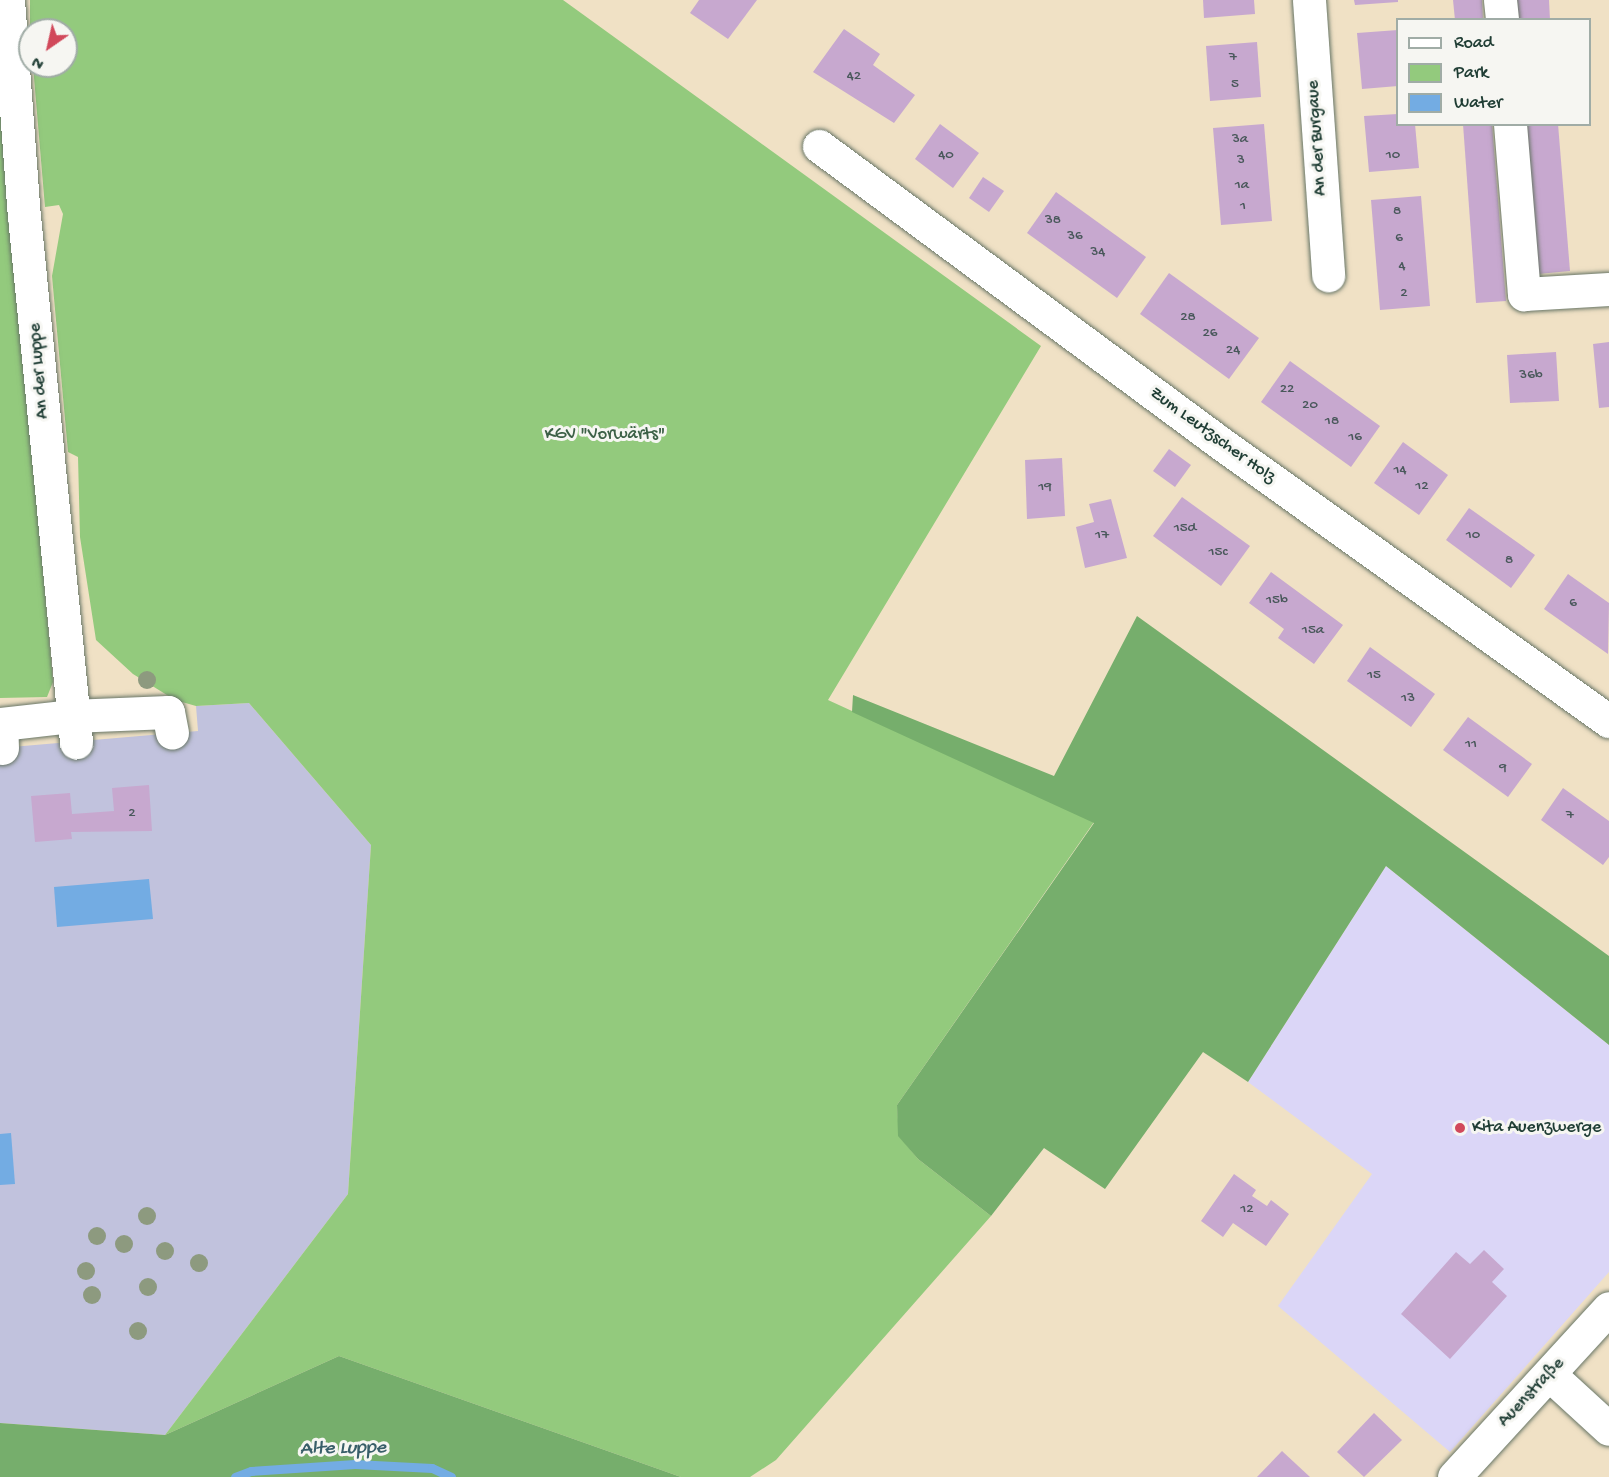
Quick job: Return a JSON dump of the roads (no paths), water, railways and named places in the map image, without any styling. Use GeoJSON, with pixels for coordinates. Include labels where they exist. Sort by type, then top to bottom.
{"type":"FeatureCollection","features":[{"type":"Feature","properties":{"kind":"street","name":"An der Luppe"},"geometry":{"type":"LineString","coordinates":[[8,0],[74,729]]}},
{"type":"Feature","properties":{"kind":"street","name":"An der Burgaue"},"geometry":{"type":"LineString","coordinates":[[1309,0],[1328,275]]}},
{"type":"Feature","properties":{"kind":"street"},"geometry":{"type":"LineString","coordinates":[[1500,0],[1502,18]]}},
{"type":"Feature","properties":{"kind":"street"},"geometry":{"type":"LineString","coordinates":[[1510,126],[1524,294],[1609,289]]}},
{"type":"Feature","properties":{"kind":"street","name":"Zum Leutzscher Holz"},"geometry":{"type":"LineString","coordinates":[[819,146],[1212,437],[1609,721]]}},
{"type":"Feature","properties":{"kind":"street"},"geometry":{"type":"LineString","coordinates":[[2,748],[1,724],[74,729],[168,712],[172,734]]}},
{"type":"Feature","properties":{"kind":"street","name":"Auenstraße"},"geometry":{"type":"LineString","coordinates":[[1454,1477],[1609,1308]]}},
{"type":"Feature","properties":{"kind":"street"},"geometry":{"type":"LineString","coordinates":[[1549,1374],[1609,1430]]}},
{"type":"Feature","properties":{"kind":"water"},"geometry":{"type":"Polygon","coordinates":[[[149,879],[153,919],[57,927],[54,887],[149,879]]]}},
{"type":"Feature","properties":{"kind":"water"},"geometry":{"type":"Polygon","coordinates":[[[11,1133],[15,1184],[0,1185],[0,1134],[11,1133]]]}},
{"type":"Feature","properties":{"kind":"waterway","name":"Alte Luppe"},"geometry":{"type":"LineString","coordinates":[[235,1477],[251,1471],[355,1464],[432,1468],[451,1477]]}},
{"type":"Feature","properties":{"kind":"place","name":"Kita Auenzwerge"},"geometry":{"type":"Point","coordinates":[1460,1128]}},
{"type":"Feature","properties":{"kind":"park label","name":"KGV \"Vorwärts\""},"geometry":{"type":"Point","coordinates":[605,435]}}]}
